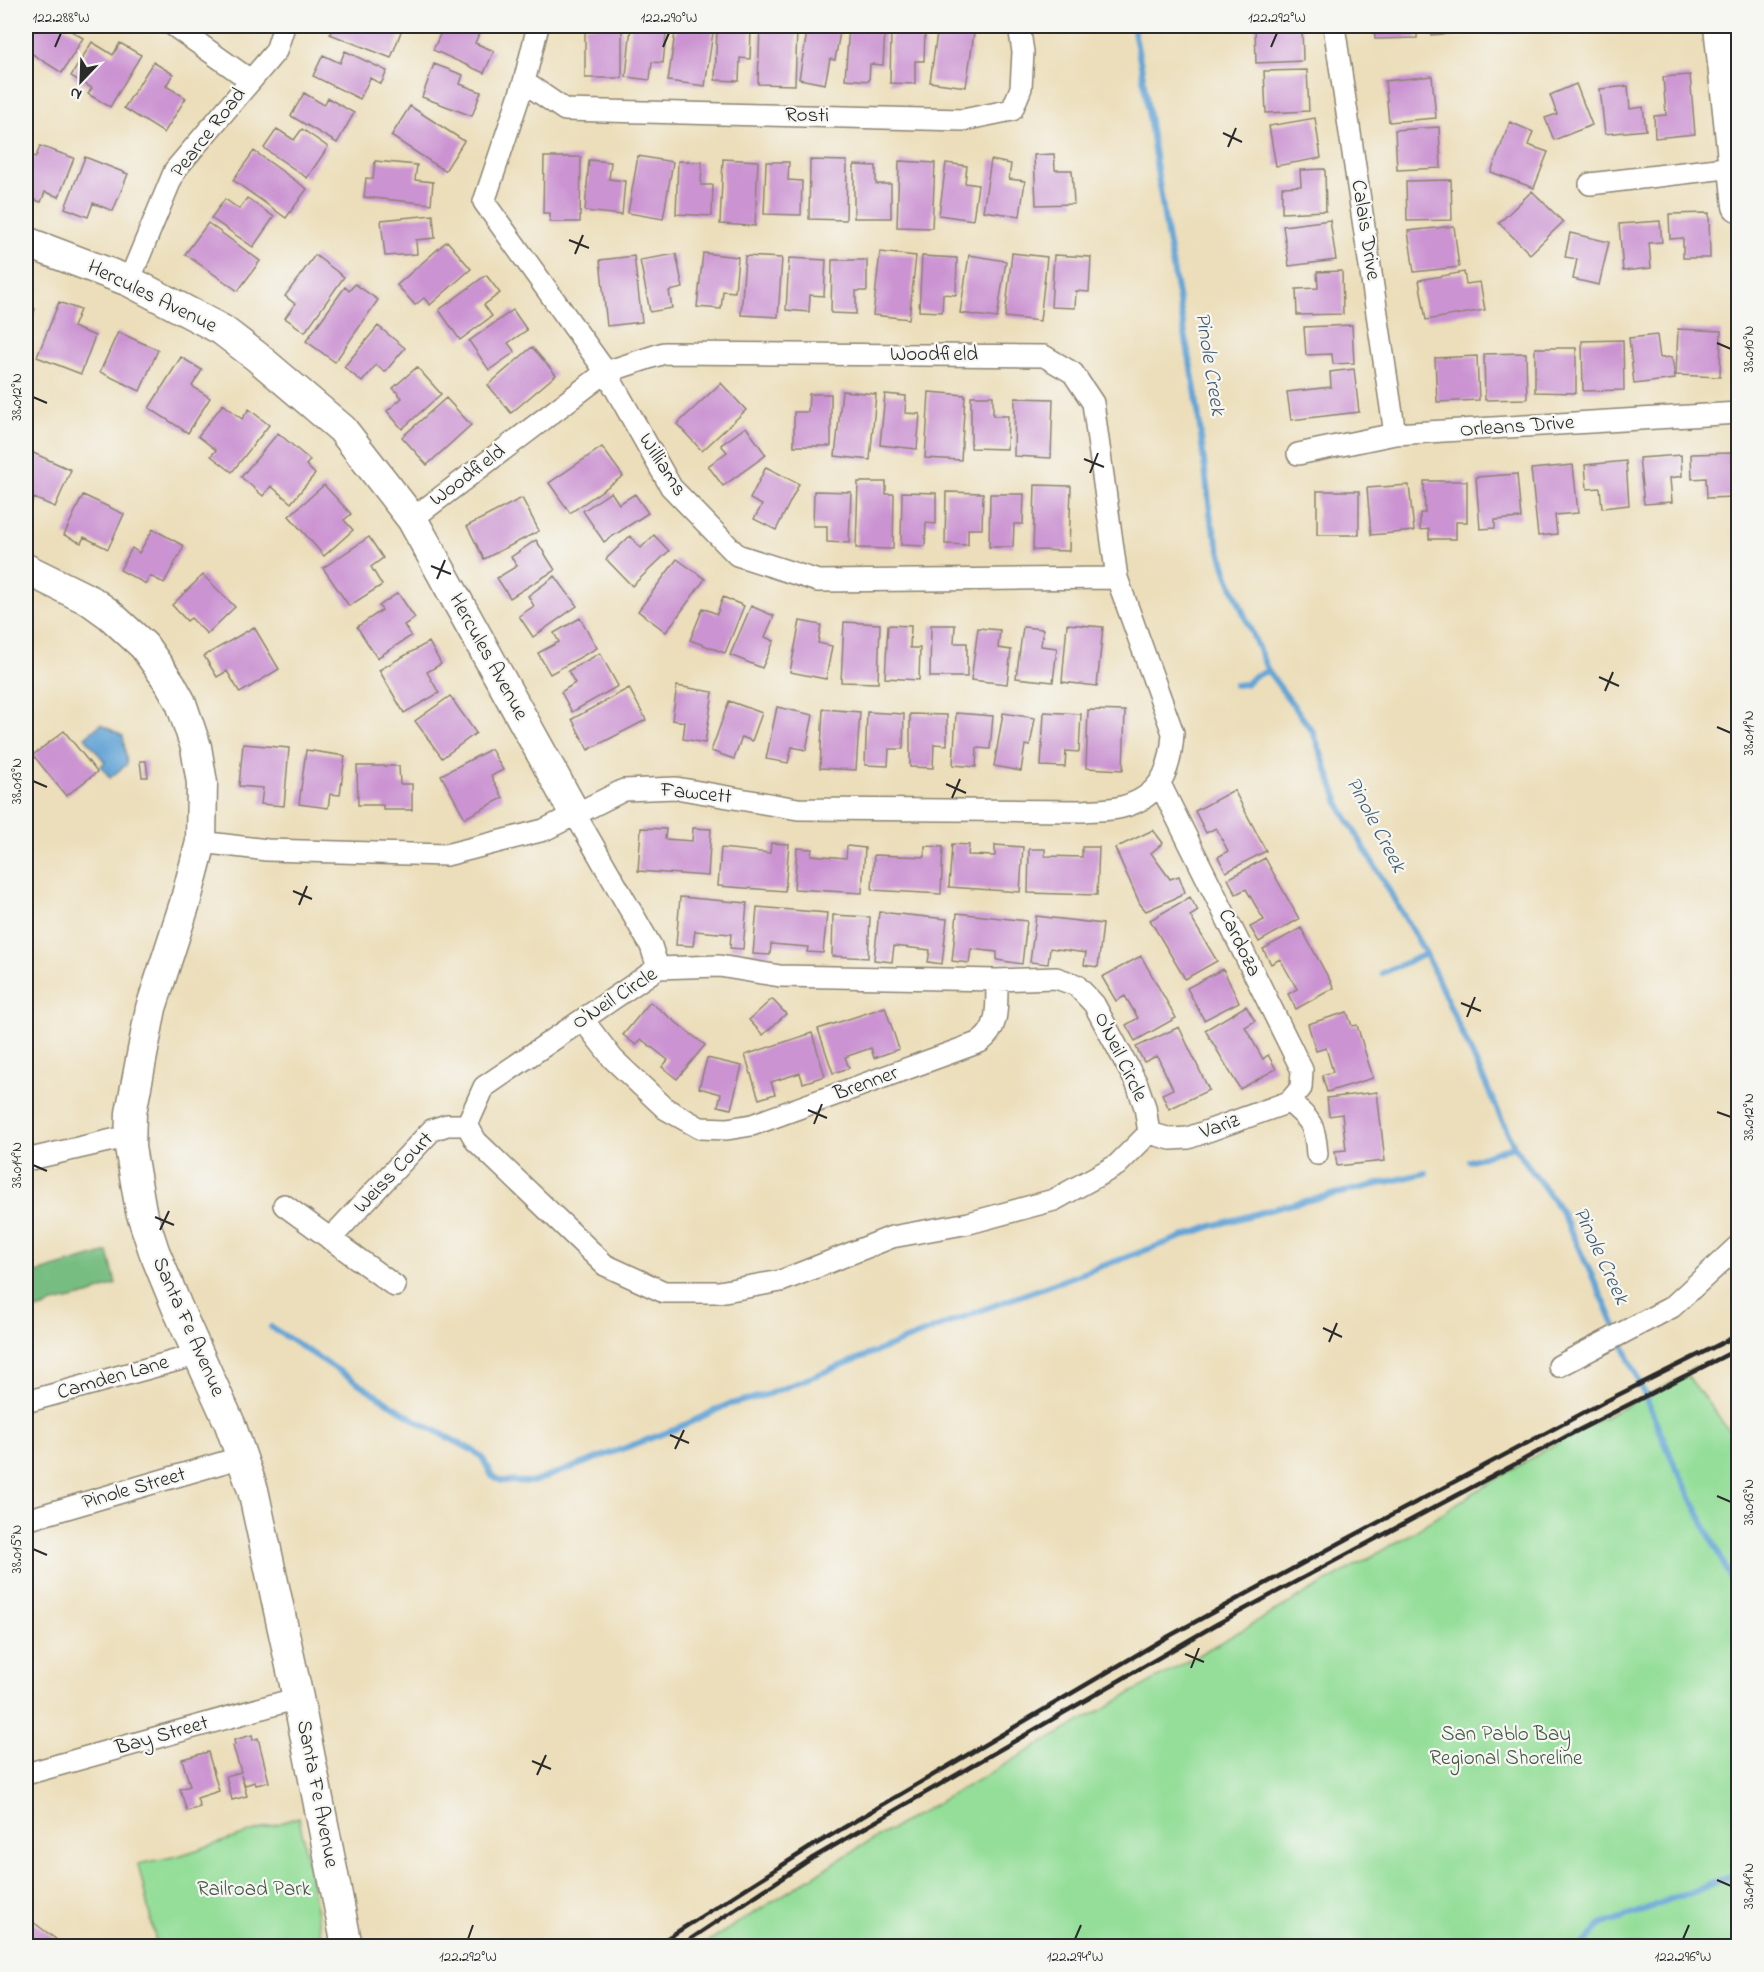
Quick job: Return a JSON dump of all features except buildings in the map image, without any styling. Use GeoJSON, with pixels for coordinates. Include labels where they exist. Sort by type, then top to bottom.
{"type":"FeatureCollection","features":[{"type":"Feature","properties":{"kind":"street"},"geometry":{"type":"LineString","coordinates":[[174,26],[250,80]]}},
{"type":"Feature","properties":{"kind":"street","name":"Pearce Road"},"geometry":{"type":"LineString","coordinates":[[129,281],[175,170],[276,51],[284,26]]}},
{"type":"Feature","properties":{"kind":"street","name":"Williams"},"geometry":{"type":"LineString","coordinates":[[538,26],[524,82],[484,202],[606,372],[671,488],[737,555],[818,581],[1117,578]]}},
{"type":"Feature","properties":{"kind":"street","name":"Rosti"},"geometry":{"type":"LineString","coordinates":[[524,82],[565,110],[963,120],[1012,110],[1021,88],[1023,52],[1019,26]]}},
{"type":"Feature","properties":{"kind":"street","name":"Calais Drive"},"geometry":{"type":"LineString","coordinates":[[1334,26],[1395,434]]}},
{"type":"Feature","properties":{"kind":"street"},"geometry":{"type":"LineString","coordinates":[[1719,26],[1738,206]]}},
{"type":"Feature","properties":{"kind":"street"},"geometry":{"type":"LineString","coordinates":[[1590,184],[1734,167]]}},
{"type":"Feature","properties":{"kind":"street","name":"Hercules Avenue"},"geometry":{"type":"LineString","coordinates":[[26,242],[129,281],[222,330],[342,429],[412,519],[575,814],[651,946],[658,968]]}},
{"type":"Feature","properties":{"kind":"street","name":"Woodfield"},"geometry":{"type":"LineString","coordinates":[[412,519],[606,372],[664,353],[1044,356],[1073,373],[1093,403],[1117,578],[1173,732],[1171,758],[1160,784]]}},
{"type":"Feature","properties":{"kind":"street","name":"Orleans Drive"},"geometry":{"type":"LineString","coordinates":[[1298,454],[1395,434],[1738,413]]}},
{"type":"Feature","properties":{"kind":"street","name":"Santa Fe Avenue"},"geometry":{"type":"LineString","coordinates":[[26,568],[80,595],[109,614],[144,646],[170,683],[190,725],[200,767],[203,801],[201,842],[185,903],[151,1008],[130,1113],[135,1183],[141,1210],[162,1271],[230,1424],[253,1490],[298,1698],[346,1947]]}},
{"type":"Feature","properties":{"kind":"street","name":"Fawcett"},"geometry":{"type":"LineString","coordinates":[[201,842],[267,850],[446,855],[544,830],[624,790],[676,788],[798,809],[1084,811],[1122,807],[1143,797],[1160,784]]}},
{"type":"Feature","properties":{"kind":"street","name":"Cardoza"},"geometry":{"type":"LineString","coordinates":[[1160,784],[1302,1070],[1301,1088],[1289,1102]]}},
{"type":"Feature","properties":{"kind":"street","name":"O'Neil Circle"},"geometry":{"type":"LineString","coordinates":[[467,1125],[484,1087],[658,968],[719,966],[780,976],[997,980],[1056,978],[1076,985],[1094,1004],[1137,1084],[1145,1107],[1149,1133]]}},
{"type":"Feature","properties":{"kind":"street","name":"Brenner"},"geometry":{"type":"LineString","coordinates":[[583,1020],[613,1059],[666,1109],[700,1128],[727,1129],[752,1125],[980,1042],[990,1035],[995,1025],[997,980]]}},
{"type":"Feature","properties":{"kind":"street"},"geometry":{"type":"LineString","coordinates":[[1289,1102],[1307,1117],[1315,1132],[1317,1154]]}},
{"type":"Feature","properties":{"kind":"street","name":"Variz"},"geometry":{"type":"LineString","coordinates":[[1149,1133],[1171,1139],[1188,1138],[1289,1102]]}},
{"type":"Feature","properties":{"kind":"street","name":"Weiss Court"},"geometry":{"type":"LineString","coordinates":[[330,1239],[432,1130],[447,1125],[467,1125]]}},
{"type":"Feature","properties":{"kind":"street"},"geometry":{"type":"LineString","coordinates":[[467,1125],[476,1141],[605,1265],[664,1292],[719,1292],[781,1281],[892,1237],[969,1223],[1054,1200],[1117,1165],[1149,1133]]}},
{"type":"Feature","properties":{"kind":"street"},"geometry":{"type":"LineString","coordinates":[[26,1156],[130,1136]]}},
{"type":"Feature","properties":{"kind":"street"},"geometry":{"type":"LineString","coordinates":[[284,1205],[395,1286]]}},
{"type":"Feature","properties":{"kind":"street"},"geometry":{"type":"LineString","coordinates":[[1559,1366],[1672,1307],[1738,1246]]}},
{"type":"Feature","properties":{"kind":"street","name":"Camden Lane"},"geometry":{"type":"LineString","coordinates":[[26,1402],[200,1354]]}},
{"type":"Feature","properties":{"kind":"street","name":"Pinole Street"},"geometry":{"type":"LineString","coordinates":[[26,1520],[242,1457]]}},
{"type":"Feature","properties":{"kind":"street","name":"Bay Street"},"geometry":{"type":"LineString","coordinates":[[26,1774],[298,1698]]}},
{"type":"Feature","properties":{"kind":"green space"},"geometry":{"type":"Polygon","coordinates":[[[108,1252],[116,1284],[88,1295],[50,1304],[26,1313],[26,1276],[108,1252]]]}},
{"type":"Feature","properties":{"kind":"green space","name":"San Pablo Bay Regional Shoreline"},"geometry":{"type":"Polygon","coordinates":[[[1687,1375],[1738,1443],[1738,1946],[701,1946],[858,1848],[1411,1534],[1465,1498],[1573,1433],[1687,1375]]]}},
{"type":"Feature","properties":{"kind":"green space","name":"Railroad Park"},"geometry":{"type":"Polygon","coordinates":[[[299,1817],[323,1946],[157,1946],[138,1864],[178,1856],[299,1817]]]}},
{"type":"Feature","properties":{"kind":"water"},"geometry":{"type":"Polygon","coordinates":[[[101,724],[123,736],[127,764],[110,778],[101,766],[105,762],[85,737],[101,724]]]}},
{"type":"Feature","properties":{"kind":"waterway","name":"Pinole Creek"},"geometry":{"type":"LineString","coordinates":[[1133,26],[1196,395],[1211,520],[1227,574],[1268,671],[1313,732],[1341,808],[1426,954],[1514,1146],[1561,1211],[1605,1303],[1672,1459],[1738,1593]]}},
{"type":"Feature","properties":{"kind":"waterway"},"geometry":{"type":"LineString","coordinates":[[1235,685],[1246,684],[1254,676],[1268,671]]}},
{"type":"Feature","properties":{"kind":"waterway"},"geometry":{"type":"LineString","coordinates":[[1382,973],[1426,954]]}},
{"type":"Feature","properties":{"kind":"waterway"},"geometry":{"type":"LineString","coordinates":[[1469,1161],[1514,1146]]}},
{"type":"Feature","properties":{"kind":"waterway"},"geometry":{"type":"LineString","coordinates":[[271,1327],[417,1421],[472,1450],[482,1457],[492,1476],[502,1481],[533,1482],[676,1429],[727,1405],[766,1395],[987,1308],[1212,1226],[1288,1205],[1426,1173]]}},
{"type":"Feature","properties":{"kind":"waterway"},"geometry":{"type":"LineString","coordinates":[[1581,1946],[1603,1923],[1621,1919],[1738,1874]]}},
{"type":"Feature","properties":{"kind":"railway"},"geometry":{"type":"LineString","coordinates":[[655,1946],[811,1847],[1162,1640],[1602,1403],[1738,1335]]}},
{"type":"Feature","properties":{"kind":"railway"},"geometry":{"type":"LineString","coordinates":[[680,1946],[811,1859],[1217,1624],[1573,1433],[1738,1349]]}}]}
